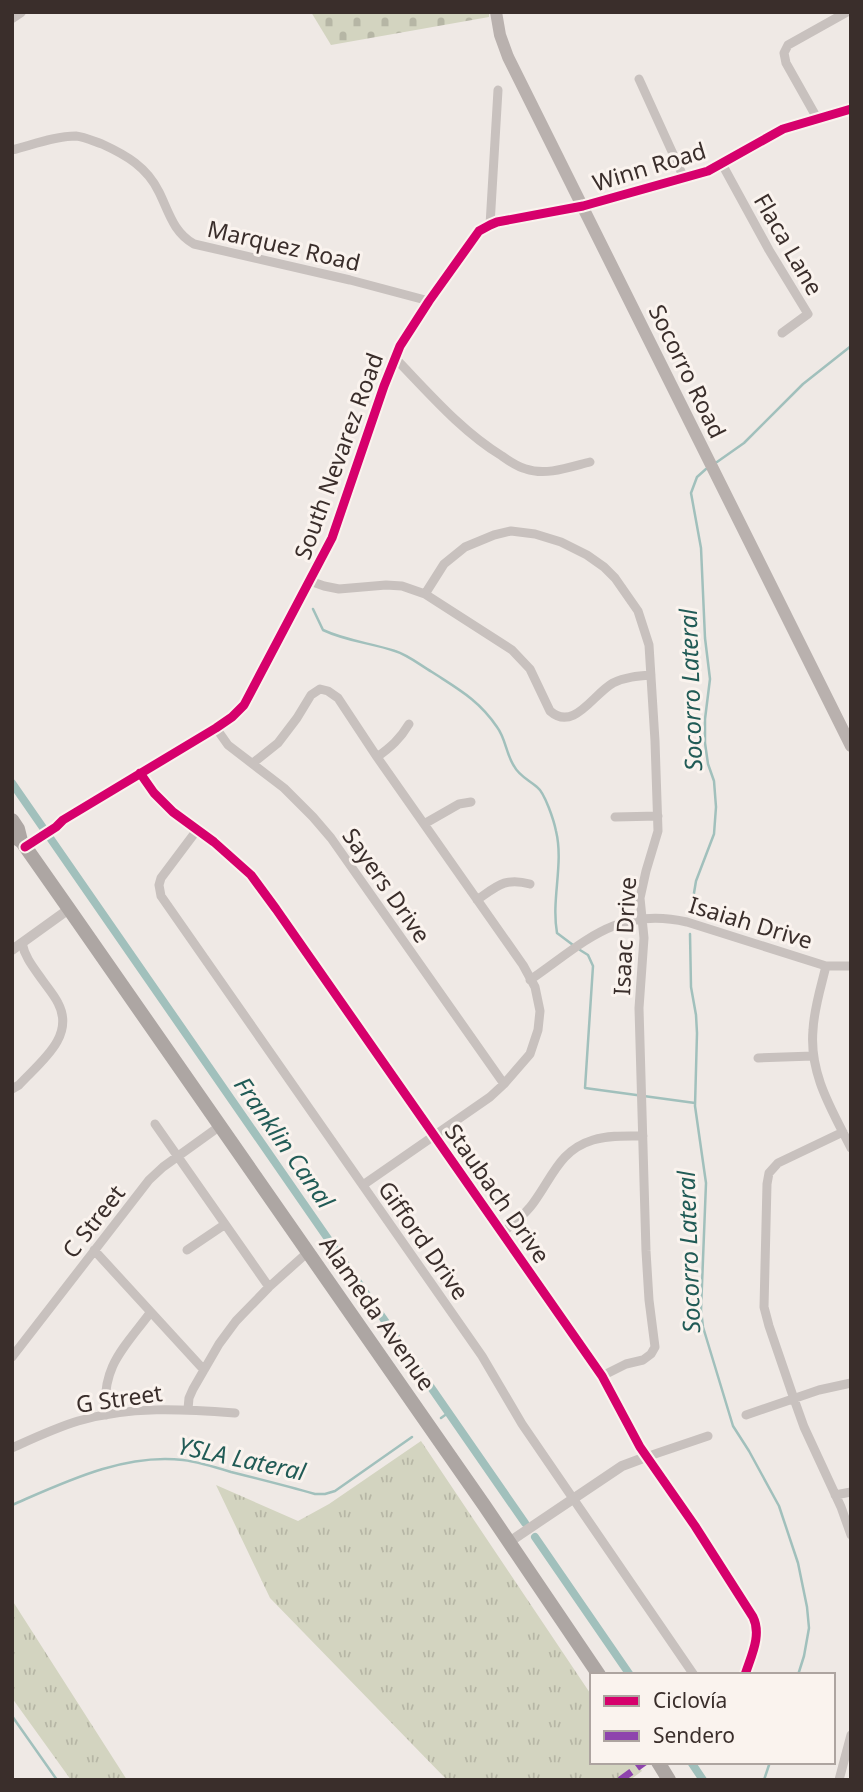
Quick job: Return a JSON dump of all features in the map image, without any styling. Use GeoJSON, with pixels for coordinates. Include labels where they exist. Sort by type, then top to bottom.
{"type":"FeatureCollection","features":[{"type":"Feature","properties":{"kind":"main road","name":"Socorro Road"},"geometry":{"type":"LineString","coordinates":[[496,12],[500,36],[508,57],[851,746]]}},
{"type":"Feature","properties":{"kind":"main road","name":"Alameda Avenue"},"geometry":{"type":"LineString","coordinates":[[12,820],[23,842],[69,909],[598,1673]]}},
{"type":"Feature","properties":{"kind":"main road"},"geometry":{"type":"LineString","coordinates":[[659,1764],[669,1780]]}},
{"type":"Feature","properties":{"kind":"street"},"geometry":{"type":"LineString","coordinates":[[12,19],[21,12]]}},
{"type":"Feature","properties":{"kind":"street"},"geometry":{"type":"LineString","coordinates":[[817,118],[786,63],[785,53],[788,45],[846,12]]}},
{"type":"Feature","properties":{"kind":"street"},"geometry":{"type":"LineString","coordinates":[[639,79],[684,178]]}},
{"type":"Feature","properties":{"kind":"street"},"geometry":{"type":"LineString","coordinates":[[490,225],[498,90]]}},
{"type":"Feature","properties":{"kind":"street","name":"Winn Road"},"geometry":{"type":"LineString","coordinates":[[490,225],[583,206],[684,178],[722,164],[783,129],[851,109]]}},
{"type":"Feature","properties":{"kind":"street","name":"Marquez Road"},"geometry":{"type":"LineString","coordinates":[[12,150],[68,137],[90,139],[127,157],[144,170],[155,184],[176,228],[186,240],[194,244],[429,301]]}},
{"type":"Feature","properties":{"kind":"street","name":"Flaca Lane"},"geometry":{"type":"LineString","coordinates":[[722,164],[808,314],[782,333]]}},
{"type":"Feature","properties":{"kind":"street","name":"South Nevarez Road"},"geometry":{"type":"LineString","coordinates":[[23,842],[54,828],[232,718],[250,698],[332,538],[394,358],[404,338],[475,236],[490,225]]}},
{"type":"Feature","properties":{"kind":"street"},"geometry":{"type":"LineString","coordinates":[[394,358],[467,431],[511,462],[538,471],[590,462]]}},
{"type":"Feature","properties":{"kind":"street","name":"Isaac Drive"},"geometry":{"type":"LineString","coordinates":[[425,594],[444,564],[465,547],[489,536],[511,531],[535,534],[561,542],[604,567],[621,585],[638,611],[646,635],[650,654],[658,831],[640,898],[644,938],[639,995],[649,1300],[655,1347],[643,1360],[626,1364],[601,1376]]}},
{"type":"Feature","properties":{"kind":"street"},"geometry":{"type":"LineString","coordinates":[[310,581],[339,589],[394,585],[425,594],[512,650],[530,669],[547,705],[556,716],[566,719],[572,718],[613,683],[630,677],[651,675]]}},
{"type":"Feature","properties":{"kind":"street"},"geometry":{"type":"LineString","coordinates":[[253,763],[278,743],[311,695],[322,689],[333,693],[523,965],[535,987],[540,1020],[534,1044],[526,1060],[490,1097],[363,1185]]}},
{"type":"Feature","properties":{"kind":"street"},"geometry":{"type":"LineString","coordinates":[[377,757],[396,743],[409,724]]}},
{"type":"Feature","properties":{"kind":"street","name":"Sayers Drive"},"geometry":{"type":"LineString","coordinates":[[216,728],[231,747],[284,788],[331,838],[504,1084]]}},
{"type":"Feature","properties":{"kind":"street","name":"Staubach Drive"},"geometry":{"type":"LineString","coordinates":[[141,773],[159,798],[251,876],[503,1232],[601,1376],[646,1457],[695,1526],[756,1622],[757,1635],[746,1673]]}},
{"type":"Feature","properties":{"kind":"street"},"geometry":{"type":"LineString","coordinates":[[424,824],[459,804],[471,802]]}},
{"type":"Feature","properties":{"kind":"street"},"geometry":{"type":"LineString","coordinates":[[615,817],[658,816]]}},
{"type":"Feature","properties":{"kind":"street","name":"Gifford Drive"},"geometry":{"type":"LineString","coordinates":[[197,830],[162,878],[159,885],[160,896],[482,1356],[522,1424],[693,1673]]}},
{"type":"Feature","properties":{"kind":"street"},"geometry":{"type":"LineString","coordinates":[[477,900],[510,881],[530,884]]}},
{"type":"Feature","properties":{"kind":"street"},"geometry":{"type":"LineString","coordinates":[[12,950],[69,909]]}},
{"type":"Feature","properties":{"kind":"street","name":"Isaiah Drive"},"geometry":{"type":"LineString","coordinates":[[530,980],[605,928],[642,919],[687,922],[826,966],[851,966]]}},
{"type":"Feature","properties":{"kind":"street"},"geometry":{"type":"LineString","coordinates":[[12,1089],[19,1085],[57,1043],[64,1021],[59,1005],[25,956],[22,943]]}},
{"type":"Feature","properties":{"kind":"street"},"geometry":{"type":"LineString","coordinates":[[826,966],[814,1018],[813,1056],[824,1095],[851,1148]]}},
{"type":"Feature","properties":{"kind":"street"},"geometry":{"type":"LineString","coordinates":[[758,1058],[813,1056]]}},
{"type":"Feature","properties":{"kind":"street"},"geometry":{"type":"LineString","coordinates":[[155,1124],[269,1287]]}},
{"type":"Feature","properties":{"kind":"street","name":"C Street"},"geometry":{"type":"LineString","coordinates":[[12,1357],[156,1172],[220,1126]]}},
{"type":"Feature","properties":{"kind":"street"},"geometry":{"type":"LineString","coordinates":[[843,1132],[778,1163],[768,1177],[764,1307],[804,1427],[851,1535]]}},
{"type":"Feature","properties":{"kind":"street"},"geometry":{"type":"LineString","coordinates":[[503,1232],[533,1203],[561,1160],[572,1151],[595,1139],[643,1136]]}},
{"type":"Feature","properties":{"kind":"street"},"geometry":{"type":"LineString","coordinates":[[187,1250],[224,1225]]}},
{"type":"Feature","properties":{"kind":"street"},"geometry":{"type":"LineString","coordinates":[[94,1250],[204,1370]]}},
{"type":"Feature","properties":{"kind":"street"},"geometry":{"type":"LineString","coordinates":[[188,1409],[191,1394],[230,1328],[269,1287],[308,1252]]}},
{"type":"Feature","properties":{"kind":"street"},"geometry":{"type":"LineString","coordinates":[[106,1415],[104,1394],[112,1366],[150,1313]]}},
{"type":"Feature","properties":{"kind":"street"},"geometry":{"type":"LineString","coordinates":[[746,1415],[818,1390],[851,1383]]}},
{"type":"Feature","properties":{"kind":"street","name":"G Street"},"geometry":{"type":"LineString","coordinates":[[12,1447],[57,1428],[106,1415],[154,1409],[235,1413]]}},
{"type":"Feature","properties":{"kind":"street"},"geometry":{"type":"LineString","coordinates":[[509,1542],[622,1465],[708,1436]]}},
{"type":"Feature","properties":{"kind":"street"},"geometry":{"type":"LineString","coordinates":[[835,1495],[851,1492]]}},
{"type":"Feature","properties":{"kind":"street"},"geometry":{"type":"LineString","coordinates":[[839,1780],[851,1735]]}},
{"type":"Feature","properties":{"kind":"green space"},"geometry":{"type":"Polygon","coordinates":[[[311,12],[489,12],[489,17],[331,45],[311,12]]]}},
{"type":"Feature","properties":{"kind":"green space"},"geometry":{"type":"Polygon","coordinates":[[[421,1441],[590,1693],[590,1764],[637,1764],[642,1771],[630,1780],[447,1780],[270,1598],[216,1485],[298,1521],[329,1504],[421,1441]]]}},
{"type":"Feature","properties":{"kind":"green space"},"geometry":{"type":"Polygon","coordinates":[[[12,1600],[127,1780],[71,1780],[12,1698],[12,1600]]]}},
{"type":"Feature","properties":{"kind":"waterway","name":"Socorro Lateral"},"geometry":{"type":"LineString","coordinates":[[717,462],[744,443],[803,384],[851,346]]}},
{"type":"Feature","properties":{"kind":"waterway","name":"Socorro Lateral"},"geometry":{"type":"LineString","coordinates":[[691,911],[696,881],[714,834],[716,807],[714,781],[705,743],[710,679],[705,638],[701,548],[691,493],[697,477],[706,469]]}},
{"type":"Feature","properties":{"kind":"waterway"},"geometry":{"type":"LineString","coordinates":[[313,609],[323,630],[405,655],[451,684],[483,709],[490,718],[500,732],[516,769],[540,790],[551,814],[558,843],[555,907],[557,933],[573,945]]}},
{"type":"Feature","properties":{"kind":"waterway","name":"Franklin Canal"},"geometry":{"type":"LineString","coordinates":[[12,783],[525,1523]]}},
{"type":"Feature","properties":{"kind":"waterway","name":"Socorro Lateral"},"geometry":{"type":"LineString","coordinates":[[690,934],[691,987],[697,1033],[695,1106],[706,1183],[701,1310],[703,1327],[733,1426],[779,1506],[798,1563],[809,1628],[799,1673]]}},
{"type":"Feature","properties":{"kind":"waterway"},"geometry":{"type":"LineString","coordinates":[[580,950],[588,955],[593,966],[585,1088],[695,1103]]}},
{"type":"Feature","properties":{"kind":"waterway","name":"YSLA Lateral"},"geometry":{"type":"LineString","coordinates":[[441,1418],[448,1413]]}},
{"type":"Feature","properties":{"kind":"waterway","name":"YSLA Lateral"},"geometry":{"type":"LineString","coordinates":[[12,1505],[95,1471],[161,1459],[195,1462],[315,1494],[325,1494],[335,1491],[412,1437]]}},
{"type":"Feature","properties":{"kind":"waterway","name":"Franklin Canal"},"geometry":{"type":"LineString","coordinates":[[535,1537],[629,1673]]}},
{"type":"Feature","properties":{"kind":"waterway"},"geometry":{"type":"LineString","coordinates":[[12,1716],[57,1780]]}},
{"type":"Feature","properties":{"kind":"waterway","name":"Franklin Canal"},"geometry":{"type":"LineString","coordinates":[[692,1764],[703,1780]]}},
{"type":"Feature","properties":{"kind":"waterway","name":"Socorro Lateral"},"geometry":{"type":"LineString","coordinates":[[764,1780],[769,1764]]}},
{"type":"Feature","properties":{"kind":"marked path"},"geometry":{"type":"LineString","coordinates":[[620,1780],[642,1764]]}},
{"type":"Feature","properties":{"kind":"cycle path"},"geometry":{"type":"LineString","coordinates":[[25,847],[63,820],[216,728],[244,705],[332,538],[400,346],[479,231],[497,222],[583,206],[708,171],[783,129],[851,109]]}},
{"type":"Feature","properties":{"kind":"cycle path"},"geometry":{"type":"LineString","coordinates":[[140,773],[154,793],[173,812],[214,842],[251,875],[602,1376],[640,1447],[753,1617],[756,1638],[746,1673]]}}]}
